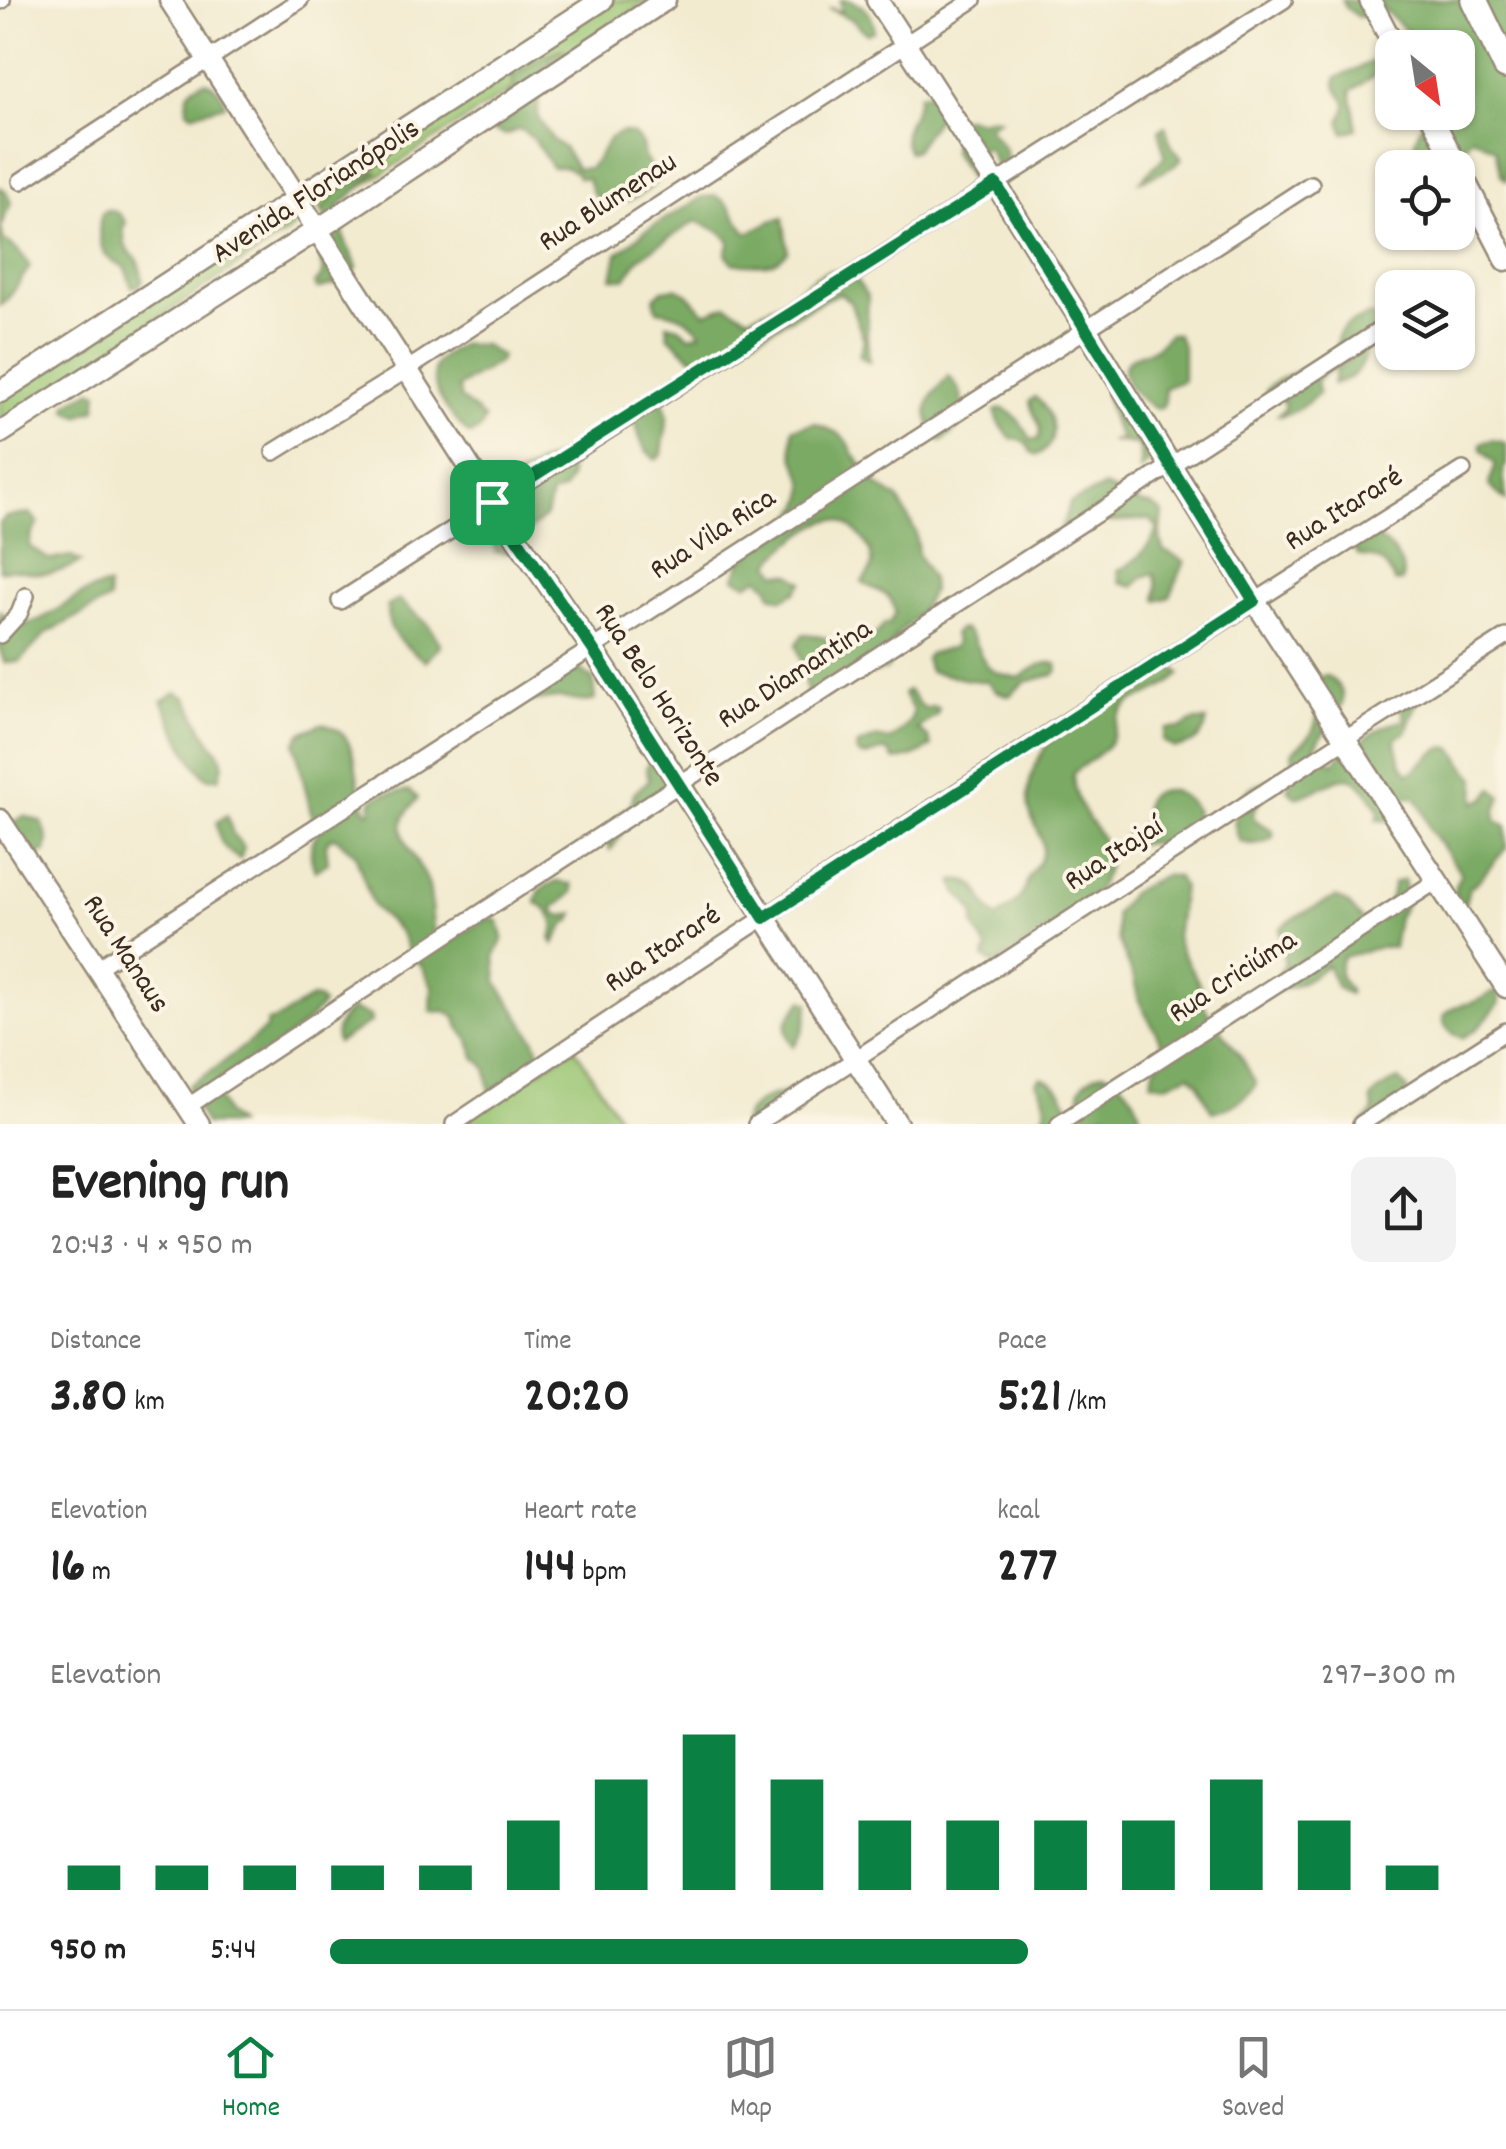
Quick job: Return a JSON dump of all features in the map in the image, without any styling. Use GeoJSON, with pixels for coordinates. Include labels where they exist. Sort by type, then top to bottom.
{"type":"FeatureCollection","features":[{"type":"Feature","properties":{"kind":"main road"},"geometry":{"type":"LineString","coordinates":[[1474,0],[1506,66]]}},
{"type":"Feature","properties":{"kind":"street","name":"Rua Belo Horizonte"},"geometry":{"type":"LineString","coordinates":[[170,0],[897,1124]]}},
{"type":"Feature","properties":{"kind":"street"},"geometry":{"type":"LineString","coordinates":[[21,181],[300,0]]}},
{"type":"Feature","properties":{"kind":"street","name":"Avenida Florianópolis"},"geometry":{"type":"LineString","coordinates":[[0,392],[602,0]]}},
{"type":"Feature","properties":{"kind":"street","name":"Avenida Florianópolis"},"geometry":{"type":"LineString","coordinates":[[0,433],[318,230],[665,0]]}},
{"type":"Feature","properties":{"kind":"street"},"geometry":{"type":"LineString","coordinates":[[877,0],[996,184],[1254,601],[1506,986]]}},
{"type":"Feature","properties":{"kind":"street","name":"Rua Blumenau"},"geometry":{"type":"LineString","coordinates":[[274,452],[408,369],[973,0]]}},
{"type":"Feature","properties":{"kind":"street"},"geometry":{"type":"LineString","coordinates":[[340,600],[1284,0]]}},
{"type":"Feature","properties":{"kind":"street"},"geometry":{"type":"LineString","coordinates":[[1370,0],[1386,30]]}},
{"type":"Feature","properties":{"kind":"street"},"geometry":{"type":"LineString","coordinates":[[1438,130],[1506,260]]}},
{"type":"Feature","properties":{"kind":"street","name":"Rua Vila Rica"},"geometry":{"type":"LineString","coordinates":[[97,968],[1311,184]]}},
{"type":"Feature","properties":{"kind":"street","name":"Rua Diamantina"},"geometry":{"type":"LineString","coordinates":[[193,1115],[679,784],[1375,333]]}},
{"type":"Feature","properties":{"kind":"street","name":"Rua Itararé"},"geometry":{"type":"LineString","coordinates":[[454,1124],[764,918],[1462,470]]}},
{"type":"Feature","properties":{"kind":"street"},"geometry":{"type":"LineString","coordinates":[[0,635],[18,614],[26,596]]}},
{"type":"Feature","properties":{"kind":"street","name":"Rua Itajaí"},"geometry":{"type":"LineString","coordinates":[[756,1124],[1506,637]]}},
{"type":"Feature","properties":{"kind":"street","name":"Rua Manaus"},"geometry":{"type":"LineString","coordinates":[[0,820],[193,1115]]}},
{"type":"Feature","properties":{"kind":"street","name":"Rua Criciúma"},"geometry":{"type":"LineString","coordinates":[[1059,1124],[1438,880]]}},
{"type":"Feature","properties":{"kind":"street"},"geometry":{"type":"LineString","coordinates":[[1361,1124],[1506,1031]]}},
{"type":"Feature","properties":{"kind":"green space"},"geometry":{"type":"Polygon","coordinates":[[[612,0],[649,0],[328,209],[316,203],[319,191],[612,0]]]}},
{"type":"Feature","properties":{"kind":"green space"},"geometry":{"type":"Polygon","coordinates":[[[840,0],[864,8],[874,31],[867,33],[851,19],[828,8],[842,11],[840,0]]]}},
{"type":"Feature","properties":{"kind":"green space"},"geometry":{"type":"Polygon","coordinates":[[[1342,0],[1506,0],[1506,180],[1501,175],[1495,149],[1472,137],[1461,150],[1414,150],[1418,130],[1475,130],[1475,30],[1405,30],[1376,1],[1370,11],[1359,17],[1342,0]]]}},
{"type":"Feature","properties":{"kind":"green space"},"geometry":{"type":"Polygon","coordinates":[[[566,49],[554,55],[539,78],[538,118],[577,169],[589,168],[610,138],[621,132],[634,135],[658,178],[648,190],[632,199],[615,203],[600,200],[588,178],[578,178],[566,167],[552,167],[534,141],[519,129],[506,135],[493,131],[491,119],[514,88],[512,75],[566,49]]]}},
{"type":"Feature","properties":{"kind":"green space"},"geometry":{"type":"Polygon","coordinates":[[[1375,62],[1375,74],[1351,91],[1357,129],[1344,133],[1340,121],[1346,106],[1336,78],[1375,62]]]}},
{"type":"Feature","properties":{"kind":"green space"},"geometry":{"type":"Polygon","coordinates":[[[205,81],[219,90],[225,105],[192,114],[187,110],[188,94],[205,81]]]}},
{"type":"Feature","properties":{"kind":"green space"},"geometry":{"type":"Polygon","coordinates":[[[932,92],[940,114],[915,150],[909,152],[906,130],[919,94],[932,92]]]}},
{"type":"Feature","properties":{"kind":"green space"},"geometry":{"type":"Polygon","coordinates":[[[959,119],[980,121],[999,119],[988,127],[1005,150],[1007,160],[1001,170],[988,148],[981,148],[984,188],[973,190],[973,183],[952,150],[959,119]]]}},
{"type":"Feature","properties":{"kind":"green space"},"geometry":{"type":"Polygon","coordinates":[[[1165,126],[1171,145],[1182,159],[1141,180],[1165,156],[1159,130],[1165,126]]]}},
{"type":"Feature","properties":{"kind":"green space"},"geometry":{"type":"Polygon","coordinates":[[[377,172],[338,207],[346,243],[357,268],[343,282],[317,289],[315,283],[323,272],[320,253],[327,222],[321,209],[338,190],[377,172]]]}},
{"type":"Feature","properties":{"kind":"green space"},"geometry":{"type":"Polygon","coordinates":[[[0,187],[11,203],[1,226],[3,239],[19,251],[30,267],[0,306],[0,187]]]}},
{"type":"Feature","properties":{"kind":"green space"},"geometry":{"type":"Polygon","coordinates":[[[716,196],[728,204],[748,233],[783,218],[788,251],[769,264],[734,264],[726,254],[730,241],[721,232],[696,221],[640,257],[625,279],[612,278],[617,254],[645,231],[702,197],[716,196]]]}},
{"type":"Feature","properties":{"kind":"green space"},"geometry":{"type":"Polygon","coordinates":[[[107,210],[119,214],[126,223],[125,244],[138,260],[143,280],[139,286],[132,287],[122,266],[104,252],[99,226],[102,213],[107,210]]]}},
{"type":"Feature","properties":{"kind":"green space"},"geometry":{"type":"Polygon","coordinates":[[[289,212],[295,223],[293,228],[0,425],[0,401],[289,212]]]}},
{"type":"Feature","properties":{"kind":"green space"},"geometry":{"type":"Polygon","coordinates":[[[828,271],[853,275],[868,297],[869,362],[859,356],[864,340],[850,302],[840,293],[690,373],[698,363],[668,336],[667,324],[690,336],[701,333],[682,317],[657,310],[654,298],[663,290],[676,288],[688,294],[705,313],[727,305],[749,317],[782,302],[828,271]]]}},
{"type":"Feature","properties":{"kind":"green space"},"geometry":{"type":"Polygon","coordinates":[[[1371,315],[1375,318],[1375,348],[1366,350],[1356,373],[1333,384],[1336,371],[1351,357],[1344,358],[1318,379],[1319,393],[1315,397],[1294,411],[1278,415],[1285,403],[1266,391],[1272,384],[1328,358],[1336,352],[1341,331],[1371,315]]]}},
{"type":"Feature","properties":{"kind":"green space"},"geometry":{"type":"Polygon","coordinates":[[[1170,334],[1177,334],[1183,347],[1183,381],[1164,388],[1165,401],[1156,409],[1131,387],[1125,366],[1170,334]]]}},
{"type":"Feature","properties":{"kind":"green space"},"geometry":{"type":"Polygon","coordinates":[[[462,344],[483,345],[501,356],[499,362],[458,387],[461,399],[484,418],[480,429],[469,434],[445,406],[434,380],[437,362],[462,344]]]}},
{"type":"Feature","properties":{"kind":"green space"},"geometry":{"type":"Polygon","coordinates":[[[949,376],[961,394],[963,411],[956,428],[941,442],[927,415],[930,400],[949,376]]]}},
{"type":"Feature","properties":{"kind":"green space"},"geometry":{"type":"Polygon","coordinates":[[[92,390],[98,393],[96,409],[78,416],[67,410],[67,404],[92,390]]]}},
{"type":"Feature","properties":{"kind":"green space"},"geometry":{"type":"Polygon","coordinates":[[[1112,392],[1153,459],[1140,470],[1140,450],[1136,444],[1111,441],[1122,439],[1106,394],[1112,392]]]}},
{"type":"Feature","properties":{"kind":"green space"},"geometry":{"type":"Polygon","coordinates":[[[1035,397],[1047,410],[1053,435],[1045,450],[1037,455],[1024,441],[1011,439],[995,411],[1001,408],[1010,412],[1031,439],[1038,440],[1041,430],[1030,401],[1035,397]]]}},
{"type":"Feature","properties":{"kind":"green space"},"geometry":{"type":"Polygon","coordinates":[[[663,402],[666,428],[662,455],[656,459],[642,444],[633,409],[663,402]]]}},
{"type":"Feature","properties":{"kind":"green space"},"geometry":{"type":"Polygon","coordinates":[[[815,423],[848,442],[876,484],[898,499],[916,532],[918,554],[931,579],[932,591],[918,615],[892,643],[893,657],[887,669],[859,672],[809,696],[796,645],[803,634],[858,643],[889,624],[895,613],[887,596],[862,582],[872,562],[863,539],[837,520],[811,528],[771,563],[777,573],[791,574],[803,582],[783,599],[771,595],[759,578],[747,584],[735,578],[749,552],[799,508],[804,484],[792,449],[793,428],[815,423]]]}},
{"type":"Feature","properties":{"kind":"green space"},"geometry":{"type":"Polygon","coordinates":[[[1481,443],[1506,443],[1506,501],[1489,486],[1495,463],[1481,450],[1481,443]]]}},
{"type":"Feature","properties":{"kind":"green space"},"geometry":{"type":"Polygon","coordinates":[[[569,451],[570,479],[564,490],[551,495],[546,516],[509,553],[496,552],[493,536],[506,484],[569,451]]]}},
{"type":"Feature","properties":{"kind":"green space"},"geometry":{"type":"Polygon","coordinates":[[[1104,487],[1163,513],[1163,550],[1185,561],[1170,597],[1157,601],[1154,573],[1142,577],[1134,587],[1120,583],[1118,570],[1141,554],[1158,529],[1150,519],[1100,519],[1061,529],[1070,503],[1104,487]]]}},
{"type":"Feature","properties":{"kind":"green space"},"geometry":{"type":"Polygon","coordinates":[[[30,513],[39,523],[29,546],[50,560],[70,556],[81,562],[46,574],[0,571],[0,523],[6,517],[30,513]]]}},
{"type":"Feature","properties":{"kind":"green space"},"geometry":{"type":"Polygon","coordinates":[[[1373,535],[1399,560],[1402,582],[1396,583],[1382,563],[1354,550],[1352,544],[1373,535]]]}},
{"type":"Feature","properties":{"kind":"green space"},"geometry":{"type":"Polygon","coordinates":[[[108,586],[109,600],[47,633],[19,662],[4,662],[0,611],[15,625],[27,624],[108,586]]]}},
{"type":"Feature","properties":{"kind":"green space"},"geometry":{"type":"Polygon","coordinates":[[[399,600],[428,624],[441,645],[425,661],[398,638],[390,625],[387,606],[399,600]]]}},
{"type":"Feature","properties":{"kind":"green space"},"geometry":{"type":"Polygon","coordinates":[[[964,629],[985,662],[997,672],[1019,678],[1047,663],[1057,664],[1058,671],[1025,682],[1009,696],[996,691],[987,681],[929,671],[925,659],[928,654],[954,647],[953,635],[964,629]]]}},
{"type":"Feature","properties":{"kind":"green space"},"geometry":{"type":"Polygon","coordinates":[[[576,666],[593,679],[595,700],[528,700],[526,696],[576,666]]]}},
{"type":"Feature","properties":{"kind":"green space"},"geometry":{"type":"Polygon","coordinates":[[[1173,666],[1181,674],[1126,707],[1110,742],[1073,773],[1083,810],[1107,849],[1108,864],[1102,881],[1087,904],[995,965],[984,958],[987,949],[974,926],[974,914],[957,893],[953,881],[976,887],[997,918],[1016,902],[1043,849],[1028,793],[1032,774],[1046,747],[1159,669],[1173,666]]]}},
{"type":"Feature","properties":{"kind":"green space"},"geometry":{"type":"Polygon","coordinates":[[[1327,676],[1340,688],[1343,700],[1314,749],[1323,757],[1334,763],[1342,753],[1376,731],[1405,720],[1400,707],[1418,699],[1406,732],[1395,739],[1401,764],[1409,774],[1439,750],[1451,748],[1476,778],[1475,803],[1486,798],[1493,788],[1502,797],[1496,821],[1506,825],[1506,848],[1469,888],[1464,907],[1454,894],[1461,873],[1430,830],[1414,796],[1401,798],[1390,821],[1377,820],[1380,811],[1369,794],[1351,779],[1334,781],[1295,797],[1287,788],[1294,778],[1292,753],[1310,735],[1316,721],[1315,677],[1327,676]]]}},
{"type":"Feature","properties":{"kind":"green space"},"geometry":{"type":"Polygon","coordinates":[[[908,690],[920,705],[939,708],[917,729],[928,737],[931,746],[894,760],[888,751],[861,756],[856,751],[858,745],[877,737],[889,740],[911,719],[913,712],[903,694],[908,690]]]}},
{"type":"Feature","properties":{"kind":"green space"},"geometry":{"type":"Polygon","coordinates":[[[176,692],[187,698],[220,754],[223,765],[219,778],[207,778],[193,761],[162,701],[176,692]]]}},
{"type":"Feature","properties":{"kind":"green space"},"geometry":{"type":"Polygon","coordinates":[[[1193,721],[1207,721],[1196,740],[1175,748],[1163,741],[1166,729],[1182,728],[1193,721]]]}},
{"type":"Feature","properties":{"kind":"green space"},"geometry":{"type":"Polygon","coordinates":[[[321,724],[344,736],[350,747],[367,811],[371,812],[372,800],[383,794],[409,790],[418,798],[404,818],[403,834],[428,883],[436,938],[447,943],[486,919],[499,922],[503,938],[495,956],[497,982],[540,1054],[491,1093],[487,1071],[476,1059],[456,1018],[445,1011],[431,1012],[432,986],[421,965],[410,956],[401,933],[373,906],[355,854],[335,837],[330,838],[326,844],[328,863],[315,870],[312,846],[324,825],[311,813],[295,744],[301,733],[321,724]]]}},
{"type":"Feature","properties":{"kind":"green space"},"geometry":{"type":"Polygon","coordinates":[[[650,762],[661,768],[671,792],[629,823],[610,850],[610,833],[621,813],[631,805],[634,793],[649,780],[646,767],[650,762]]]}},
{"type":"Feature","properties":{"kind":"green space"},"geometry":{"type":"Polygon","coordinates":[[[1274,780],[1253,816],[1273,830],[1273,837],[1257,844],[1240,841],[1235,819],[1239,800],[1252,787],[1274,780]]]}},
{"type":"Feature","properties":{"kind":"green space"},"geometry":{"type":"Polygon","coordinates":[[[1169,790],[1182,796],[1195,810],[1186,833],[1167,847],[1147,843],[1133,846],[1125,841],[1125,835],[1145,820],[1148,798],[1155,792],[1169,790]]]}},
{"type":"Feature","properties":{"kind":"green space"},"geometry":{"type":"Polygon","coordinates":[[[227,815],[233,834],[244,848],[240,859],[222,844],[219,834],[217,822],[227,815]]]}},
{"type":"Feature","properties":{"kind":"green space"},"geometry":{"type":"Polygon","coordinates":[[[24,816],[42,822],[48,839],[46,852],[32,854],[11,823],[24,816]]]}},
{"type":"Feature","properties":{"kind":"green space"},"geometry":{"type":"Polygon","coordinates":[[[1164,875],[1177,877],[1183,887],[1176,937],[1199,983],[1205,1008],[1256,1084],[1237,1102],[1212,1112],[1190,1074],[1165,1085],[1151,1082],[1165,1049],[1139,1001],[1118,940],[1115,914],[1131,893],[1164,875]]]}},
{"type":"Feature","properties":{"kind":"green space"},"geometry":{"type":"Polygon","coordinates":[[[1404,880],[1405,906],[1398,917],[1393,948],[1343,957],[1340,974],[1349,994],[1337,988],[1327,965],[1302,981],[1275,991],[1285,967],[1280,929],[1336,897],[1367,924],[1386,907],[1393,883],[1404,880]]]}},
{"type":"Feature","properties":{"kind":"green space"},"geometry":{"type":"Polygon","coordinates":[[[557,882],[572,884],[573,892],[554,906],[555,912],[561,916],[575,914],[554,944],[552,918],[536,903],[542,889],[557,882]]]}},
{"type":"Feature","properties":{"kind":"green space"},"geometry":{"type":"Polygon","coordinates":[[[1499,992],[1499,1004],[1477,1029],[1462,1038],[1448,1030],[1443,1016],[1446,1013],[1499,992]]]}},
{"type":"Feature","properties":{"kind":"green space"},"geometry":{"type":"Polygon","coordinates":[[[312,998],[323,1004],[309,1020],[218,1097],[237,1124],[205,1124],[188,1092],[189,1085],[266,1029],[267,1022],[312,998]]]}},
{"type":"Feature","properties":{"kind":"green space"},"geometry":{"type":"Polygon","coordinates":[[[803,1000],[809,1003],[806,1021],[793,1046],[786,1026],[803,1000]]]}},
{"type":"Feature","properties":{"kind":"green space"},"geometry":{"type":"Polygon","coordinates":[[[351,1009],[370,1016],[371,1022],[337,1043],[338,1024],[351,1009]]]}},
{"type":"Feature","properties":{"kind":"green space"},"geometry":{"type":"Polygon","coordinates":[[[575,1048],[623,1124],[453,1124],[575,1048]]]}},
{"type":"Feature","properties":{"kind":"green space"},"geometry":{"type":"Polygon","coordinates":[[[1103,1072],[1130,1092],[1141,1124],[1120,1124],[1105,1113],[1087,1120],[1080,1090],[1087,1080],[1103,1072]]]}},
{"type":"Feature","properties":{"kind":"green space"},"geometry":{"type":"Polygon","coordinates":[[[1041,1077],[1064,1095],[1068,1124],[1036,1124],[1046,1109],[1036,1082],[1041,1077]]]}},
{"type":"Feature","properties":{"kind":"green space"},"geometry":{"type":"Polygon","coordinates":[[[1398,1080],[1407,1088],[1403,1109],[1388,1124],[1362,1124],[1374,1111],[1371,1099],[1398,1080]]]}},
{"type":"Feature","properties":{"kind":"green space"},"geometry":{"type":"Polygon","coordinates":[[[790,1091],[798,1092],[760,1124],[743,1123],[755,1105],[790,1091]]]}},
{"type":"Feature","properties":{"kind":"route"},"geometry":{"type":"LineString","coordinates":[[996,184],[1254,601],[764,918],[592,648],[492,502],[996,184]]}}]}
